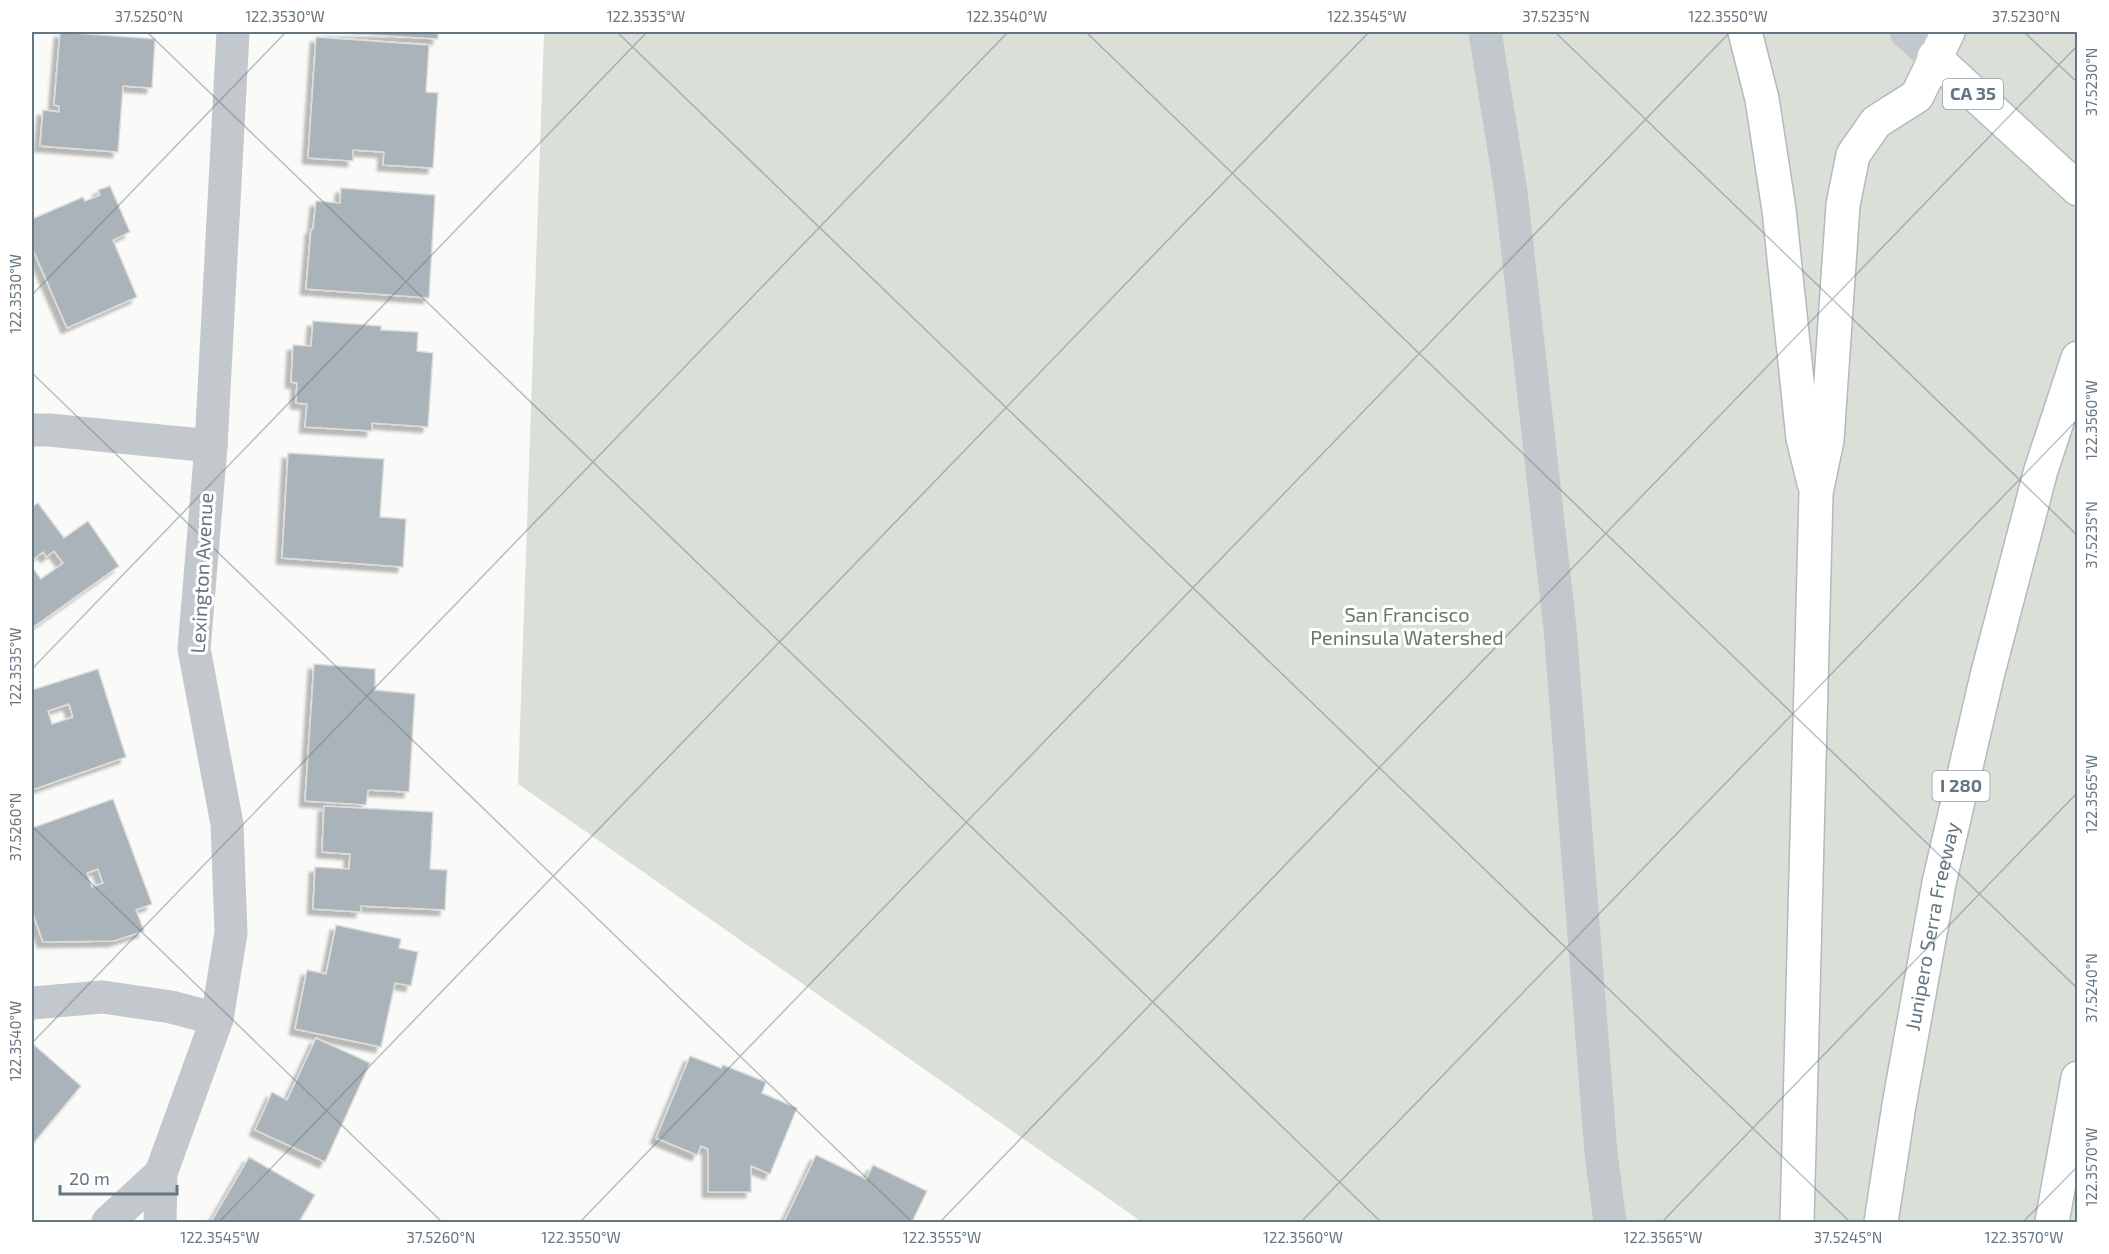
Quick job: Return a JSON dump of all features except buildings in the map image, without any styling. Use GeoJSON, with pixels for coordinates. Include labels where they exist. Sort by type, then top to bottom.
{"type":"FeatureCollection","features":[{"type":"Feature","properties":{"kind":"main road"},"geometry":{"type":"LineString","coordinates":[[1744,32],[1762,99],[1779,210],[1803,438],[1816,493]]}},
{"type":"Feature","properties":{"kind":"main road"},"geometry":{"type":"LineString","coordinates":[[1797,1222],[1816,493],[1827,440],[1844,205],[1853,155],[1875,122],[1917,96],[1941,44]]}},
{"type":"Feature","properties":{"kind":"main road","name":"CA 35"},"geometry":{"type":"LineString","coordinates":[[1941,44],[2011,130],[2078,189]]}},
{"type":"Feature","properties":{"kind":"main road","name":"Junipero Serra Freeway"},"geometry":{"type":"LineString","coordinates":[[1881,1222],[1899,1105],[1947,848],[1986,676],[2041,470],[2078,358]]}},
{"type":"Feature","properties":{"kind":"main road"},"geometry":{"type":"LineString","coordinates":[[2052,1222],[2078,1078]]}},
{"type":"Feature","properties":{"kind":"street","name":"Lexington Avenue"},"geometry":{"type":"LineString","coordinates":[[160,1222],[161,1173],[217,1018],[231,933],[227,824],[194,649],[211,446],[233,32]]}},
{"type":"Feature","properties":{"kind":"street"},"geometry":{"type":"LineString","coordinates":[[1485,32],[1511,192],[1560,628],[1601,1153],[1610,1222]]}},
{"type":"Feature","properties":{"kind":"street"},"geometry":{"type":"LineString","coordinates":[[1906,32],[1941,44]]}},
{"type":"Feature","properties":{"kind":"street"},"geometry":{"type":"LineString","coordinates":[[32,430],[49,429],[211,446]]}},
{"type":"Feature","properties":{"kind":"street"},"geometry":{"type":"LineString","coordinates":[[32,1003],[103,997],[171,1007],[217,1018]]}},
{"type":"Feature","properties":{"kind":"street","name":"Lexington Avenue"},"geometry":{"type":"LineString","coordinates":[[108,1222],[161,1173]]}},
{"type":"Feature","properties":{"kind":"green space","name":"San Francisco Peninsula Watershed"},"geometry":{"type":"Polygon","coordinates":[[[544,32],[2077,32],[2077,1222],[1142,1222],[518,784],[544,32]]]}}]}
